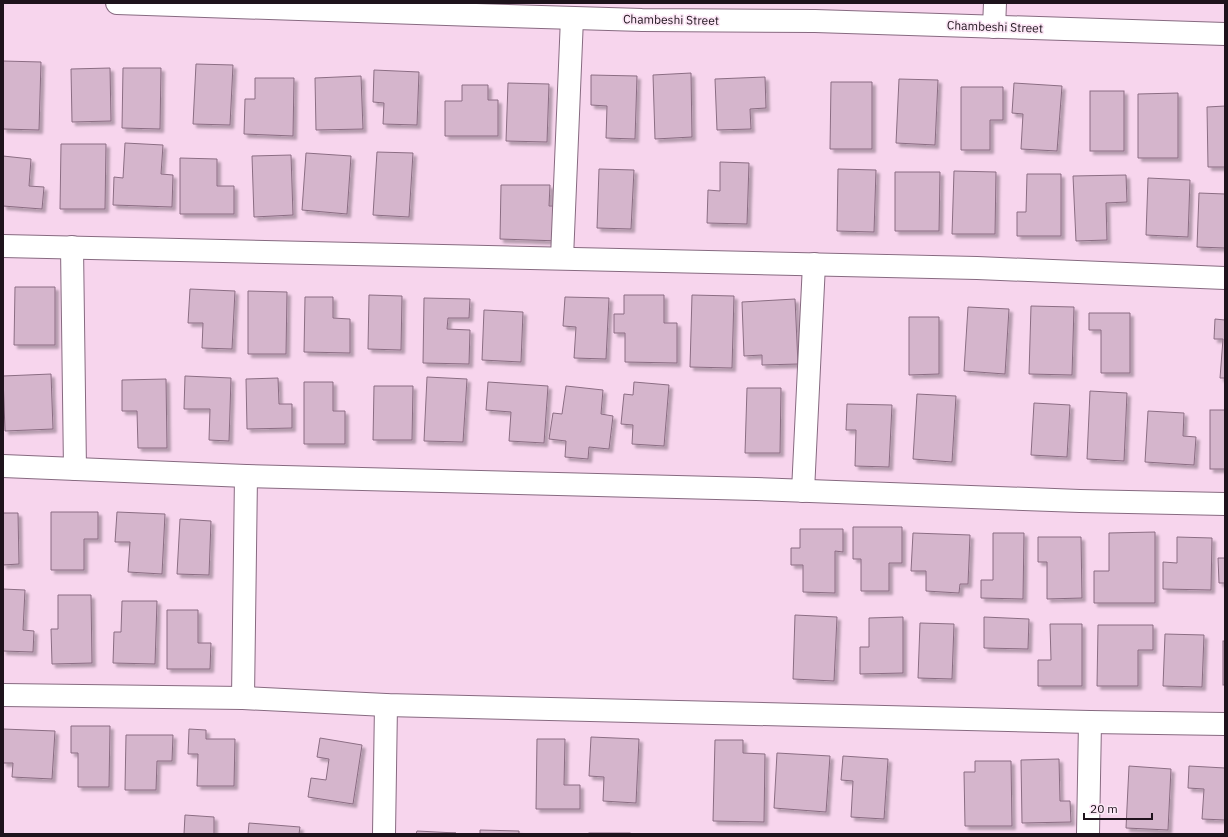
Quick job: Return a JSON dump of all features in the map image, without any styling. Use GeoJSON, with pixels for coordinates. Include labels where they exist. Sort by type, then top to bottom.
{"type":"FeatureCollection","features":[{"type":"Feature","properties":{"kind":"street","name":"Chambeshi Street"},"geometry":{"type":"LineString","coordinates":[[117,3],[516,10],[572,18],[815,21],[1225,34]]}},
{"type":"Feature","properties":{"kind":"street"},"geometry":{"type":"LineString","coordinates":[[994,27],[995,3]]}},
{"type":"Feature","properties":{"kind":"street"},"geometry":{"type":"LineString","coordinates":[[562,258],[572,18]]}},
{"type":"Feature","properties":{"kind":"street"},"geometry":{"type":"LineString","coordinates":[[3,246],[977,268],[1225,278]]}},
{"type":"Feature","properties":{"kind":"street"},"geometry":{"type":"LineString","coordinates":[[72,247],[75,469]]}},
{"type":"Feature","properties":{"kind":"street"},"geometry":{"type":"LineString","coordinates":[[803,491],[814,264]]}},
{"type":"Feature","properties":{"kind":"street"},"geometry":{"type":"LineString","coordinates":[[3,466],[246,476],[1225,504]]}},
{"type":"Feature","properties":{"kind":"street"},"geometry":{"type":"LineString","coordinates":[[243,698],[246,476]]}},
{"type":"Feature","properties":{"kind":"street"},"geometry":{"type":"LineString","coordinates":[[3,695],[243,698],[386,705],[1225,724]]}},
{"type":"Feature","properties":{"kind":"street"},"geometry":{"type":"LineString","coordinates":[[384,834],[386,705]]}},
{"type":"Feature","properties":{"kind":"street"},"geometry":{"type":"LineString","coordinates":[[1088,834],[1090,722]]}},
{"type":"Feature","properties":{"kind":"building"},"geometry":{"type":"Polygon","coordinates":[[[3,61],[41,62],[39,130],[3,129],[3,61]]]}},
{"type":"Feature","properties":{"kind":"building"},"geometry":{"type":"Polygon","coordinates":[[[196,64],[233,65],[230,125],[193,124],[196,64]]]}},
{"type":"Feature","properties":{"kind":"building"},"geometry":{"type":"Polygon","coordinates":[[[110,68],[111,121],[72,122],[71,69],[110,68]]]}},
{"type":"Feature","properties":{"kind":"building"},"geometry":{"type":"Polygon","coordinates":[[[123,68],[161,68],[160,129],[122,128],[123,68]]]}},
{"type":"Feature","properties":{"kind":"building"},"geometry":{"type":"Polygon","coordinates":[[[374,70],[419,72],[417,125],[383,124],[384,103],[373,102],[374,70]]]}},
{"type":"Feature","properties":{"kind":"building"},"geometry":{"type":"Polygon","coordinates":[[[691,73],[692,137],[655,139],[653,75],[691,73]]]}},
{"type":"Feature","properties":{"kind":"building"},"geometry":{"type":"Polygon","coordinates":[[[591,75],[637,76],[635,139],[606,138],[607,106],[591,105],[591,75]]]}},
{"type":"Feature","properties":{"kind":"building"},"geometry":{"type":"Polygon","coordinates":[[[361,76],[363,129],[316,130],[315,78],[361,76]]]}},
{"type":"Feature","properties":{"kind":"building"},"geometry":{"type":"Polygon","coordinates":[[[765,77],[766,108],[750,109],[751,129],[717,130],[715,79],[765,77]]]}},
{"type":"Feature","properties":{"kind":"building"},"geometry":{"type":"Polygon","coordinates":[[[255,78],[294,78],[293,136],[244,134],[245,99],[255,99],[255,78]]]}},
{"type":"Feature","properties":{"kind":"building"},"geometry":{"type":"Polygon","coordinates":[[[899,79],[938,80],[935,145],[896,143],[899,79]]]}},
{"type":"Feature","properties":{"kind":"building"},"geometry":{"type":"Polygon","coordinates":[[[831,82],[872,82],[872,149],[830,149],[831,82]]]}},
{"type":"Feature","properties":{"kind":"building"},"geometry":{"type":"Polygon","coordinates":[[[508,83],[549,84],[547,142],[506,141],[508,83]]]}},
{"type":"Feature","properties":{"kind":"building"},"geometry":{"type":"Polygon","coordinates":[[[1014,83],[1062,86],[1057,151],[1021,149],[1023,114],[1012,113],[1014,83]]]}},
{"type":"Feature","properties":{"kind":"building"},"geometry":{"type":"Polygon","coordinates":[[[462,85],[488,85],[488,100],[498,100],[498,136],[445,136],[445,101],[462,101],[462,85]]]}},
{"type":"Feature","properties":{"kind":"building"},"geometry":{"type":"Polygon","coordinates":[[[961,87],[1003,87],[1003,120],[990,120],[990,150],[961,150],[961,87]]]}},
{"type":"Feature","properties":{"kind":"building"},"geometry":{"type":"Polygon","coordinates":[[[1090,91],[1124,91],[1124,151],[1090,151],[1090,91]]]}},
{"type":"Feature","properties":{"kind":"building"},"geometry":{"type":"Polygon","coordinates":[[[1178,93],[1178,158],[1138,158],[1138,94],[1178,93]]]}},
{"type":"Feature","properties":{"kind":"building"},"geometry":{"type":"Polygon","coordinates":[[[1225,106],[1225,167],[1208,167],[1207,107],[1225,106]]]}},
{"type":"Feature","properties":{"kind":"building"},"geometry":{"type":"Polygon","coordinates":[[[125,143],[163,145],[161,174],[173,175],[172,207],[113,205],[114,177],[123,178],[125,143]]]}},
{"type":"Feature","properties":{"kind":"building"},"geometry":{"type":"Polygon","coordinates":[[[61,144],[106,144],[105,209],[60,209],[61,144]]]}},
{"type":"Feature","properties":{"kind":"building"},"geometry":{"type":"Polygon","coordinates":[[[377,152],[413,153],[409,217],[373,215],[377,152]]]}},
{"type":"Feature","properties":{"kind":"building"},"geometry":{"type":"Polygon","coordinates":[[[306,153],[351,156],[347,214],[302,210],[306,153]]]}},
{"type":"Feature","properties":{"kind":"building"},"geometry":{"type":"Polygon","coordinates":[[[291,155],[293,215],[254,217],[252,156],[291,155]]]}},
{"type":"Feature","properties":{"kind":"building"},"geometry":{"type":"Polygon","coordinates":[[[3,156],[31,159],[29,186],[44,187],[42,209],[3,206],[3,156]]]}},
{"type":"Feature","properties":{"kind":"building"},"geometry":{"type":"Polygon","coordinates":[[[180,158],[217,159],[217,186],[234,186],[234,214],[180,214],[180,158]]]}},
{"type":"Feature","properties":{"kind":"building"},"geometry":{"type":"Polygon","coordinates":[[[720,162],[749,163],[747,224],[707,223],[708,190],[720,191],[720,162]]]}},
{"type":"Feature","properties":{"kind":"building"},"geometry":{"type":"Polygon","coordinates":[[[599,169],[634,170],[631,229],[597,228],[599,169]]]}},
{"type":"Feature","properties":{"kind":"building"},"geometry":{"type":"Polygon","coordinates":[[[838,169],[876,170],[874,232],[837,231],[838,169]]]}},
{"type":"Feature","properties":{"kind":"building"},"geometry":{"type":"Polygon","coordinates":[[[954,171],[996,172],[995,234],[952,234],[954,171]]]}},
{"type":"Feature","properties":{"kind":"building"},"geometry":{"type":"Polygon","coordinates":[[[895,172],[940,172],[939,231],[895,231],[895,172]]]}},
{"type":"Feature","properties":{"kind":"building"},"geometry":{"type":"Polygon","coordinates":[[[1027,174],[1061,174],[1061,236],[1017,236],[1017,212],[1026,212],[1027,174]]]}},
{"type":"Feature","properties":{"kind":"building"},"geometry":{"type":"Polygon","coordinates":[[[1126,175],[1127,202],[1106,203],[1107,240],[1076,241],[1073,176],[1126,175]]]}},
{"type":"Feature","properties":{"kind":"building"},"geometry":{"type":"Polygon","coordinates":[[[1148,178],[1190,180],[1188,237],[1146,235],[1148,178]]]}},
{"type":"Feature","properties":{"kind":"building"},"geometry":{"type":"Polygon","coordinates":[[[501,185],[550,185],[549,206],[561,206],[560,241],[500,239],[501,185]]]}},
{"type":"Feature","properties":{"kind":"building"},"geometry":{"type":"Polygon","coordinates":[[[1199,193],[1225,194],[1225,248],[1197,247],[1199,193]]]}},
{"type":"Feature","properties":{"kind":"building"},"geometry":{"type":"Polygon","coordinates":[[[15,287],[55,287],[55,345],[14,345],[15,287]]]}},
{"type":"Feature","properties":{"kind":"building"},"geometry":{"type":"Polygon","coordinates":[[[190,289],[235,291],[232,349],[202,348],[203,323],[188,323],[190,289]]]}},
{"type":"Feature","properties":{"kind":"building"},"geometry":{"type":"Polygon","coordinates":[[[248,291],[287,292],[286,354],[248,354],[248,291]]]}},
{"type":"Feature","properties":{"kind":"building"},"geometry":{"type":"Polygon","coordinates":[[[369,295],[402,296],[401,350],[368,349],[369,295]]]}},
{"type":"Feature","properties":{"kind":"building"},"geometry":{"type":"Polygon","coordinates":[[[624,295],[664,295],[664,323],[677,323],[677,363],[625,362],[625,333],[614,333],[614,314],[624,314],[624,295]]]}},
{"type":"Feature","properties":{"kind":"building"},"geometry":{"type":"Polygon","coordinates":[[[692,295],[734,296],[732,368],[690,367],[692,295]]]}},
{"type":"Feature","properties":{"kind":"building"},"geometry":{"type":"Polygon","coordinates":[[[305,297],[333,297],[333,318],[350,319],[350,353],[304,352],[305,297]]]}},
{"type":"Feature","properties":{"kind":"building"},"geometry":{"type":"Polygon","coordinates":[[[565,297],[609,298],[606,359],[574,358],[576,327],[563,326],[565,297]]]}},
{"type":"Feature","properties":{"kind":"building"},"geometry":{"type":"Polygon","coordinates":[[[424,298],[470,299],[469,318],[448,318],[447,329],[470,330],[469,364],[423,363],[424,298]]]}},
{"type":"Feature","properties":{"kind":"building"},"geometry":{"type":"Polygon","coordinates":[[[795,299],[798,364],[762,365],[762,355],[744,356],[742,302],[795,299]]]}},
{"type":"Feature","properties":{"kind":"building"},"geometry":{"type":"Polygon","coordinates":[[[1031,306],[1074,307],[1072,375],[1029,374],[1031,306]]]}},
{"type":"Feature","properties":{"kind":"building"},"geometry":{"type":"Polygon","coordinates":[[[968,307],[1009,309],[1005,374],[964,371],[968,307]]]}},
{"type":"Feature","properties":{"kind":"building"},"geometry":{"type":"Polygon","coordinates":[[[484,310],[523,312],[521,362],[482,360],[484,310]]]}},
{"type":"Feature","properties":{"kind":"building"},"geometry":{"type":"Polygon","coordinates":[[[1089,313],[1130,313],[1130,373],[1101,373],[1101,330],[1089,330],[1089,313]]]}},
{"type":"Feature","properties":{"kind":"building"},"geometry":{"type":"Polygon","coordinates":[[[909,317],[939,317],[939,374],[909,375],[909,317]]]}},
{"type":"Feature","properties":{"kind":"building"},"geometry":{"type":"Polygon","coordinates":[[[1215,319],[1225,320],[1225,378],[1220,378],[1223,339],[1214,339],[1215,319]]]}},
{"type":"Feature","properties":{"kind":"building"},"geometry":{"type":"Polygon","coordinates":[[[51,374],[53,429],[5,431],[3,376],[51,374]]]}},
{"type":"Feature","properties":{"kind":"building"},"geometry":{"type":"Polygon","coordinates":[[[185,376],[231,378],[229,441],[209,440],[210,409],[184,409],[185,376]]]}},
{"type":"Feature","properties":{"kind":"building"},"geometry":{"type":"Polygon","coordinates":[[[427,377],[467,379],[463,442],[424,441],[427,377]]]}},
{"type":"Feature","properties":{"kind":"building"},"geometry":{"type":"Polygon","coordinates":[[[278,378],[279,404],[292,404],[292,428],[247,429],[246,379],[278,378]]]}},
{"type":"Feature","properties":{"kind":"building"},"geometry":{"type":"Polygon","coordinates":[[[166,379],[167,448],[138,448],[137,411],[122,411],[122,380],[166,379]]]}},
{"type":"Feature","properties":{"kind":"building"},"geometry":{"type":"Polygon","coordinates":[[[304,382],[333,382],[333,411],[345,411],[345,444],[304,444],[304,382]]]}},
{"type":"Feature","properties":{"kind":"building"},"geometry":{"type":"Polygon","coordinates":[[[488,382],[548,386],[544,443],[509,441],[511,412],[486,410],[488,382]]]}},
{"type":"Feature","properties":{"kind":"building"},"geometry":{"type":"Polygon","coordinates":[[[634,382],[669,385],[664,446],[632,444],[633,425],[621,424],[624,394],[633,395],[634,382]]]}},
{"type":"Feature","properties":{"kind":"building"},"geometry":{"type":"Polygon","coordinates":[[[374,386],[413,386],[412,440],[373,440],[374,386]]]}},
{"type":"Feature","properties":{"kind":"building"},"geometry":{"type":"Polygon","coordinates":[[[566,386],[603,390],[601,414],[613,416],[609,449],[589,447],[588,459],[565,457],[566,441],[549,439],[553,413],[562,414],[566,386]]]}},
{"type":"Feature","properties":{"kind":"building"},"geometry":{"type":"Polygon","coordinates":[[[747,388],[781,388],[780,453],[745,453],[747,388]]]}},
{"type":"Feature","properties":{"kind":"building"},"geometry":{"type":"Polygon","coordinates":[[[1090,391],[1127,393],[1124,461],[1087,459],[1090,391]]]}},
{"type":"Feature","properties":{"kind":"building"},"geometry":{"type":"Polygon","coordinates":[[[917,394],[956,396],[952,462],[913,459],[917,394]]]}},
{"type":"Feature","properties":{"kind":"building"},"geometry":{"type":"Polygon","coordinates":[[[1034,403],[1070,405],[1067,457],[1031,455],[1034,403]]]}},
{"type":"Feature","properties":{"kind":"building"},"geometry":{"type":"Polygon","coordinates":[[[847,404],[892,405],[889,467],[855,466],[856,430],[846,430],[847,404]]]}},
{"type":"Feature","properties":{"kind":"building"},"geometry":{"type":"Polygon","coordinates":[[[1210,410],[1225,410],[1225,469],[1210,469],[1210,410]]]}},
{"type":"Feature","properties":{"kind":"building"},"geometry":{"type":"Polygon","coordinates":[[[1148,411],[1184,413],[1183,436],[1196,437],[1194,465],[1145,462],[1148,411]]]}},
{"type":"Feature","properties":{"kind":"building"},"geometry":{"type":"Polygon","coordinates":[[[51,512],[98,512],[98,539],[84,539],[84,570],[51,570],[51,512]]]}},
{"type":"Feature","properties":{"kind":"building"},"geometry":{"type":"Polygon","coordinates":[[[117,512],[165,514],[162,574],[128,572],[130,542],[115,542],[117,512]]]}},
{"type":"Feature","properties":{"kind":"building"},"geometry":{"type":"Polygon","coordinates":[[[3,513],[18,513],[19,564],[3,565],[3,513]]]}},
{"type":"Feature","properties":{"kind":"building"},"geometry":{"type":"Polygon","coordinates":[[[180,519],[211,521],[209,575],[177,574],[180,519]]]}},
{"type":"Feature","properties":{"kind":"building"},"geometry":{"type":"Polygon","coordinates":[[[853,527],[902,527],[902,563],[889,563],[889,591],[861,591],[861,559],[853,559],[853,527]]]}},
{"type":"Feature","properties":{"kind":"building"},"geometry":{"type":"Polygon","coordinates":[[[800,529],[843,529],[843,552],[835,551],[835,593],[803,592],[803,565],[791,565],[791,548],[800,548],[800,529]]]}},
{"type":"Feature","properties":{"kind":"building"},"geometry":{"type":"Polygon","coordinates":[[[1155,532],[1155,603],[1094,603],[1094,571],[1109,571],[1109,533],[1155,532]]]}},
{"type":"Feature","properties":{"kind":"building"},"geometry":{"type":"Polygon","coordinates":[[[913,533],[970,535],[968,584],[960,584],[959,593],[926,591],[926,571],[911,571],[913,533]]]}},
{"type":"Feature","properties":{"kind":"building"},"geometry":{"type":"Polygon","coordinates":[[[993,533],[1024,533],[1023,599],[981,598],[981,580],[993,580],[993,533]]]}},
{"type":"Feature","properties":{"kind":"building"},"geometry":{"type":"Polygon","coordinates":[[[1038,537],[1081,537],[1082,598],[1047,599],[1047,562],[1038,562],[1038,537]]]}},
{"type":"Feature","properties":{"kind":"building"},"geometry":{"type":"Polygon","coordinates":[[[1177,537],[1212,538],[1211,590],[1163,589],[1163,562],[1177,563],[1177,537]]]}},
{"type":"Feature","properties":{"kind":"building"},"geometry":{"type":"Polygon","coordinates":[[[1218,558],[1225,558],[1225,583],[1219,583],[1218,558]]]}},
{"type":"Feature","properties":{"kind":"building"},"geometry":{"type":"Polygon","coordinates":[[[3,589],[25,590],[23,630],[34,631],[33,652],[3,651],[3,589]]]}},
{"type":"Feature","properties":{"kind":"building"},"geometry":{"type":"Polygon","coordinates":[[[58,595],[91,595],[92,663],[52,664],[51,629],[58,629],[58,595]]]}},
{"type":"Feature","properties":{"kind":"building"},"geometry":{"type":"Polygon","coordinates":[[[122,601],[157,601],[155,664],[113,663],[114,632],[121,632],[122,601]]]}},
{"type":"Feature","properties":{"kind":"building"},"geometry":{"type":"Polygon","coordinates":[[[167,610],[198,610],[198,643],[211,643],[210,669],[167,669],[167,610]]]}},
{"type":"Feature","properties":{"kind":"building"},"geometry":{"type":"Polygon","coordinates":[[[795,615],[837,617],[834,681],[793,679],[795,615]]]}},
{"type":"Feature","properties":{"kind":"building"},"geometry":{"type":"Polygon","coordinates":[[[903,617],[903,673],[860,674],[860,647],[869,647],[869,618],[903,617]]]}},
{"type":"Feature","properties":{"kind":"building"},"geometry":{"type":"Polygon","coordinates":[[[984,617],[1029,619],[1028,649],[984,648],[984,617]]]}},
{"type":"Feature","properties":{"kind":"building"},"geometry":{"type":"Polygon","coordinates":[[[920,623],[954,624],[952,679],[918,678],[920,623]]]}},
{"type":"Feature","properties":{"kind":"building"},"geometry":{"type":"Polygon","coordinates":[[[1050,624],[1082,624],[1082,686],[1038,686],[1038,660],[1051,660],[1050,624]]]}},
{"type":"Feature","properties":{"kind":"building"},"geometry":{"type":"Polygon","coordinates":[[[1098,625],[1153,625],[1153,650],[1138,650],[1138,686],[1097,686],[1098,625]]]}},
{"type":"Feature","properties":{"kind":"building"},"geometry":{"type":"Polygon","coordinates":[[[1165,634],[1204,635],[1202,687],[1163,686],[1165,634]]]}},
{"type":"Feature","properties":{"kind":"building"},"geometry":{"type":"Polygon","coordinates":[[[1223,641],[1225,641],[1225,685],[1223,685],[1223,641]]]}},
{"type":"Feature","properties":{"kind":"building"},"geometry":{"type":"Polygon","coordinates":[[[71,726],[110,726],[109,787],[78,787],[78,753],[71,753],[71,726]]]}},
{"type":"Feature","properties":{"kind":"building"},"geometry":{"type":"Polygon","coordinates":[[[3,729],[55,731],[52,779],[12,777],[13,763],[3,763],[3,729]]]}},
{"type":"Feature","properties":{"kind":"building"},"geometry":{"type":"Polygon","coordinates":[[[189,729],[206,730],[206,739],[235,739],[234,786],[197,786],[198,754],[188,754],[189,729]]]}},
{"type":"Feature","properties":{"kind":"building"},"geometry":{"type":"Polygon","coordinates":[[[126,735],[173,735],[172,761],[157,761],[156,790],[125,790],[126,735]]]}},
{"type":"Feature","properties":{"kind":"building"},"geometry":{"type":"Polygon","coordinates":[[[591,737],[639,739],[636,803],[603,801],[604,777],[589,776],[591,737]]]}},
{"type":"Feature","properties":{"kind":"building"},"geometry":{"type":"Polygon","coordinates":[[[320,738],[362,745],[353,804],[308,797],[311,778],[326,780],[329,759],[317,757],[320,738]]]}},
{"type":"Feature","properties":{"kind":"building"},"geometry":{"type":"Polygon","coordinates":[[[537,739],[565,739],[564,785],[580,785],[580,809],[536,809],[537,739]]]}},
{"type":"Feature","properties":{"kind":"building"},"geometry":{"type":"Polygon","coordinates":[[[715,740],[743,740],[743,753],[765,754],[764,822],[713,821],[715,740]]]}},
{"type":"Feature","properties":{"kind":"building"},"geometry":{"type":"Polygon","coordinates":[[[777,753],[830,756],[826,812],[774,808],[777,753]]]}},
{"type":"Feature","properties":{"kind":"building"},"geometry":{"type":"Polygon","coordinates":[[[843,756],[888,759],[884,819],[851,817],[853,781],[841,780],[843,756]]]}},
{"type":"Feature","properties":{"kind":"building"},"geometry":{"type":"Polygon","coordinates":[[[1059,759],[1060,801],[1070,801],[1071,822],[1022,823],[1021,760],[1059,759]]]}},
{"type":"Feature","properties":{"kind":"building"},"geometry":{"type":"Polygon","coordinates":[[[975,761],[1011,761],[1012,826],[965,826],[964,772],[975,772],[975,761]]]}},
{"type":"Feature","properties":{"kind":"building"},"geometry":{"type":"Polygon","coordinates":[[[1129,766],[1171,769],[1168,830],[1126,828],[1129,766]]]}},
{"type":"Feature","properties":{"kind":"building"},"geometry":{"type":"Polygon","coordinates":[[[1189,766],[1225,768],[1225,820],[1202,819],[1204,789],[1188,788],[1189,766]]]}},
{"type":"Feature","properties":{"kind":"building"},"geometry":{"type":"Polygon","coordinates":[[[185,815],[214,817],[214,834],[184,834],[185,815]]]}},
{"type":"Feature","properties":{"kind":"building"},"geometry":{"type":"Polygon","coordinates":[[[249,823],[300,827],[299,834],[248,834],[249,823]]]}},
{"type":"Feature","properties":{"kind":"building"},"geometry":{"type":"Polygon","coordinates":[[[480,830],[519,831],[519,834],[480,834],[480,830]]]}},
{"type":"Feature","properties":{"kind":"building"},"geometry":{"type":"Polygon","coordinates":[[[417,831],[456,833],[416,834],[417,831]]]}},
{"type":"Feature","properties":{"kind":"building"},"geometry":{"type":"Polygon","coordinates":[[[630,833],[630,834],[589,834],[630,833]]]}}]}
